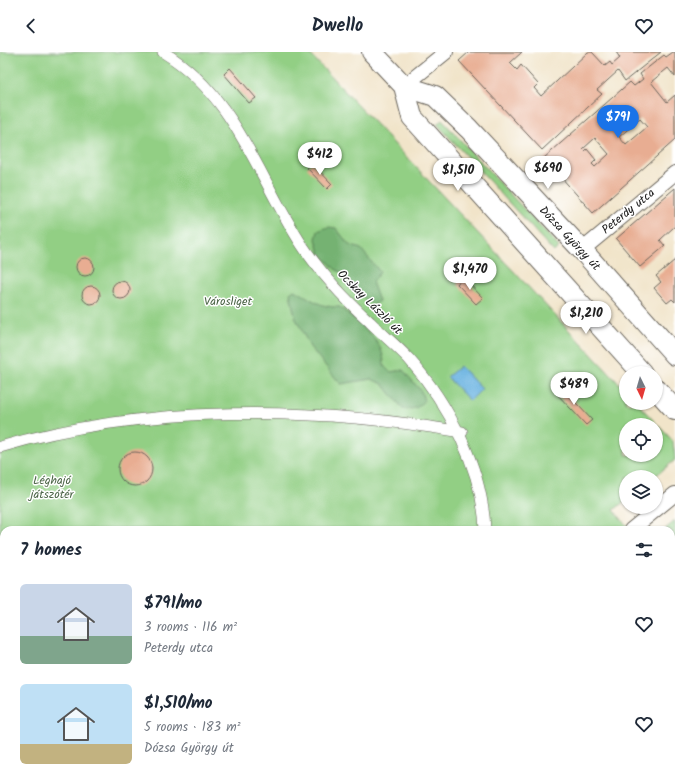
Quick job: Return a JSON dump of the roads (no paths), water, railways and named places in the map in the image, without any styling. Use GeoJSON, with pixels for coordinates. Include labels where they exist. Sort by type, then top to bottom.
{"type":"FeatureCollection","features":[{"type":"Feature","properties":{"kind":"main road","name":"Dózsa György út"},"geometry":{"type":"LineString","coordinates":[[372,52],[404,86],[412,117],[636,366]]}},
{"type":"Feature","properties":{"kind":"main road","name":"Dózsa György út"},"geometry":{"type":"LineString","coordinates":[[404,86],[435,96],[469,129],[582,250],[675,355]]}},
{"type":"Feature","properties":{"kind":"main road"},"geometry":{"type":"LineString","coordinates":[[663,397],[675,410]]}},
{"type":"Feature","properties":{"kind":"street","name":"Ocskay László út"},"geometry":{"type":"LineString","coordinates":[[163,52],[182,65],[204,84],[218,100],[243,137],[302,245],[322,272],[347,300],[409,360],[462,432],[480,493],[484,526]]}},
{"type":"Feature","properties":{"kind":"street"},"geometry":{"type":"LineString","coordinates":[[404,86],[446,52]]}},
{"type":"Feature","properties":{"kind":"street","name":"Peterdy utca"},"geometry":{"type":"LineString","coordinates":[[582,250],[675,173]]}},
{"type":"Feature","properties":{"kind":"street"},"geometry":{"type":"LineString","coordinates":[[0,447],[56,433],[108,424],[160,417],[184,416],[291,414],[367,418],[462,432]]}},
{"type":"Feature","properties":{"kind":"street"},"geometry":{"type":"LineString","coordinates":[[636,526],[675,494]]}},
{"type":"Feature","properties":{"kind":"water"},"geometry":{"type":"Polygon","coordinates":[[[460,366],[482,389],[470,401],[447,377],[460,366]]]}},
{"type":"Feature","properties":{"kind":"park label","name":"Városliget"},"geometry":{"type":"Point","coordinates":[228,301]}},
{"type":"Feature","properties":{"kind":"park label","name":"Léghajó játszótér"},"geometry":{"type":"Point","coordinates":[52,487]}}]}
